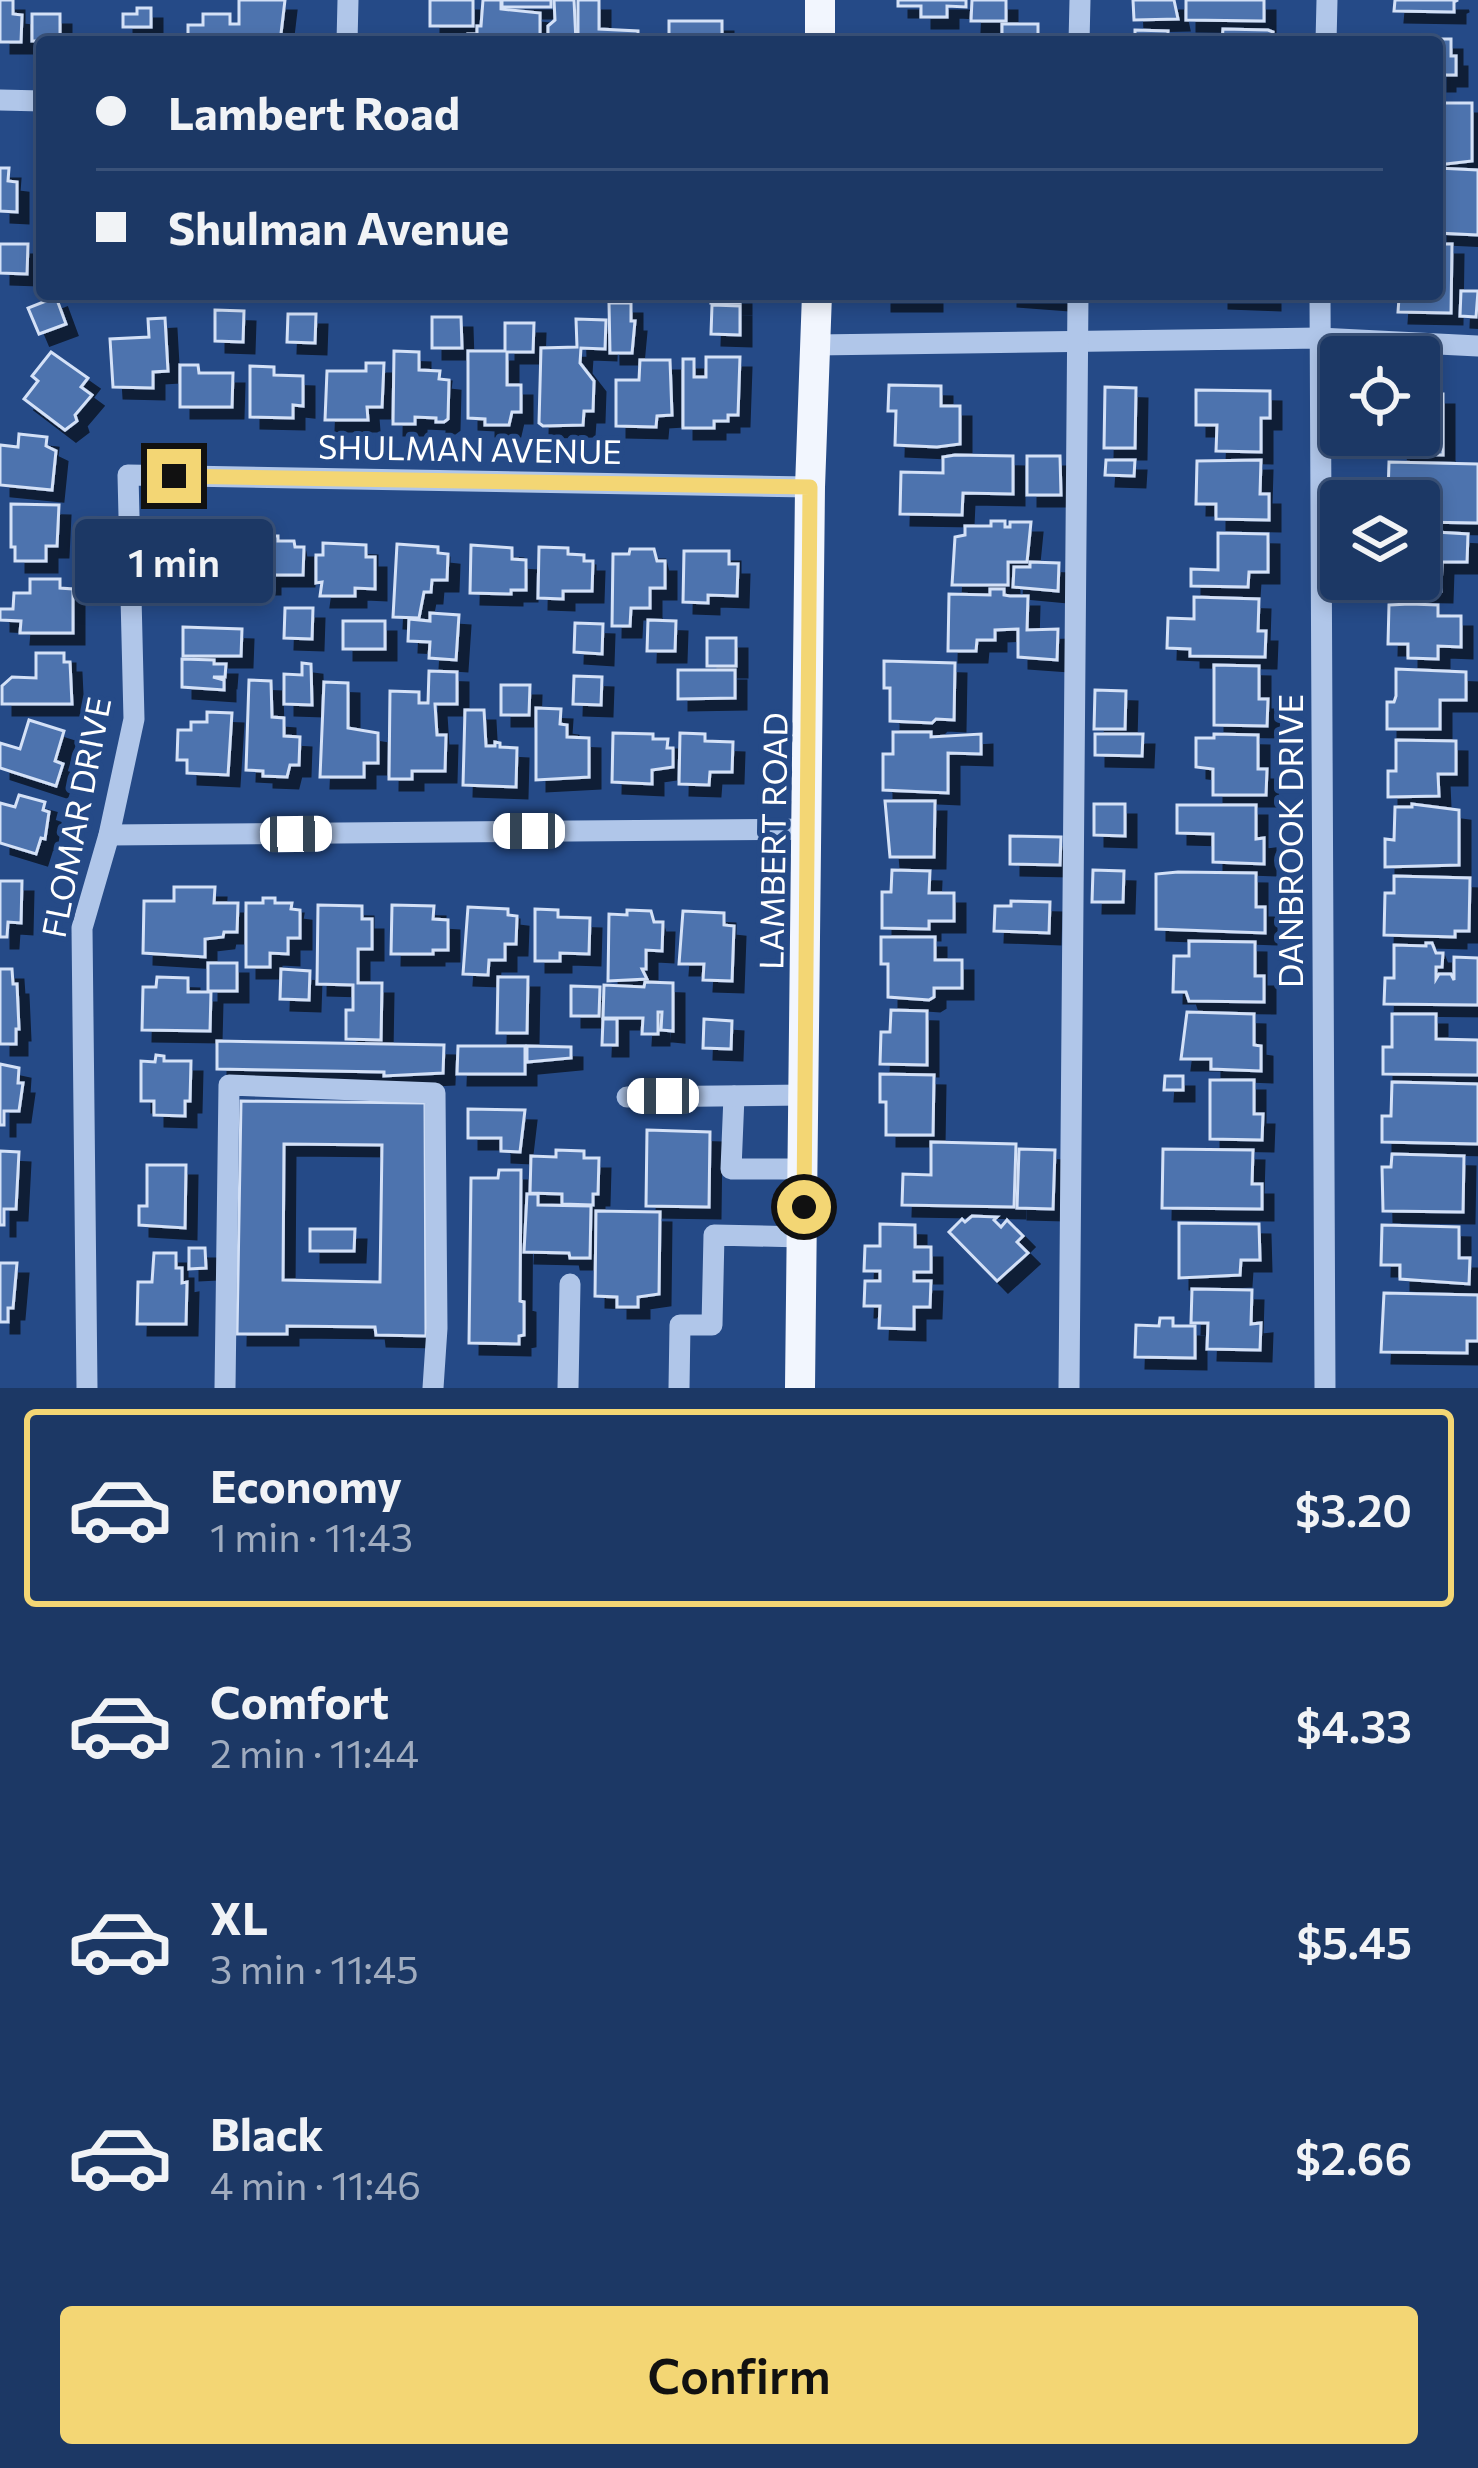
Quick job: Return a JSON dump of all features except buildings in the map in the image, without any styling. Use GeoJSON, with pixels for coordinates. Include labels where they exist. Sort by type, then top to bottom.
{"type":"FeatureCollection","features":[{"type":"Feature","properties":{"kind":"main road"},"geometry":{"type":"LineString","coordinates":[[820,0],[820,36]]}},
{"type":"Feature","properties":{"kind":"main road","name":"LAMBERT ROAD"},"geometry":{"type":"LineString","coordinates":[[800,1388],[810,487],[817,300]]}},
{"type":"Feature","properties":{"kind":"street"},"geometry":{"type":"LineString","coordinates":[[347,36],[348,0]]}},
{"type":"Feature","properties":{"kind":"street"},"geometry":{"type":"LineString","coordinates":[[1079,0],[1079,36]]}},
{"type":"Feature","properties":{"kind":"street"},"geometry":{"type":"LineString","coordinates":[[1326,36],[1327,0]]}},
{"type":"Feature","properties":{"kind":"street"},"geometry":{"type":"LineString","coordinates":[[0,100],[36,101]]}},
{"type":"Feature","properties":{"kind":"street"},"geometry":{"type":"LineString","coordinates":[[1069,1388],[1078,300]]}},
{"type":"Feature","properties":{"kind":"street","name":"DANBROOK DRIVE"},"geometry":{"type":"LineString","coordinates":[[1320,300],[1325,1388]]}},
{"type":"Feature","properties":{"kind":"street"},"geometry":{"type":"LineString","coordinates":[[815,345],[1318,338],[1478,346]]}},
{"type":"Feature","properties":{"kind":"street","name":"SHULMAN AVENUE"},"geometry":{"type":"LineString","coordinates":[[128,475],[810,487]]}},
{"type":"Feature","properties":{"kind":"street","name":"FLOMAR DRIVE"},"geometry":{"type":"LineString","coordinates":[[87,1388],[82,928],[109,836],[134,719],[128,475]]}},
{"type":"Feature","properties":{"kind":"street"},"geometry":{"type":"LineString","coordinates":[[109,836],[809,829]]}},
{"type":"Feature","properties":{"kind":"street"},"geometry":{"type":"LineString","coordinates":[[225,1388],[229,1085],[435,1093],[433,1388]]}},
{"type":"Feature","properties":{"kind":"street"},"geometry":{"type":"LineString","coordinates":[[627,1097],[804,1095]]}},
{"type":"Feature","properties":{"kind":"street"},"geometry":{"type":"LineString","coordinates":[[734,1096],[731,1169],[804,1169]]}},
{"type":"Feature","properties":{"kind":"street"},"geometry":{"type":"LineString","coordinates":[[679,1388],[680,1325],[712,1325],[714,1235],[803,1237]]}},
{"type":"Feature","properties":{"kind":"street"},"geometry":{"type":"LineString","coordinates":[[568,1388],[570,1284]]}},
{"type":"Feature","properties":{"kind":"route"},"geometry":{"type":"LineString","coordinates":[[174,476],[810,487],[804,1207]]}}]}
